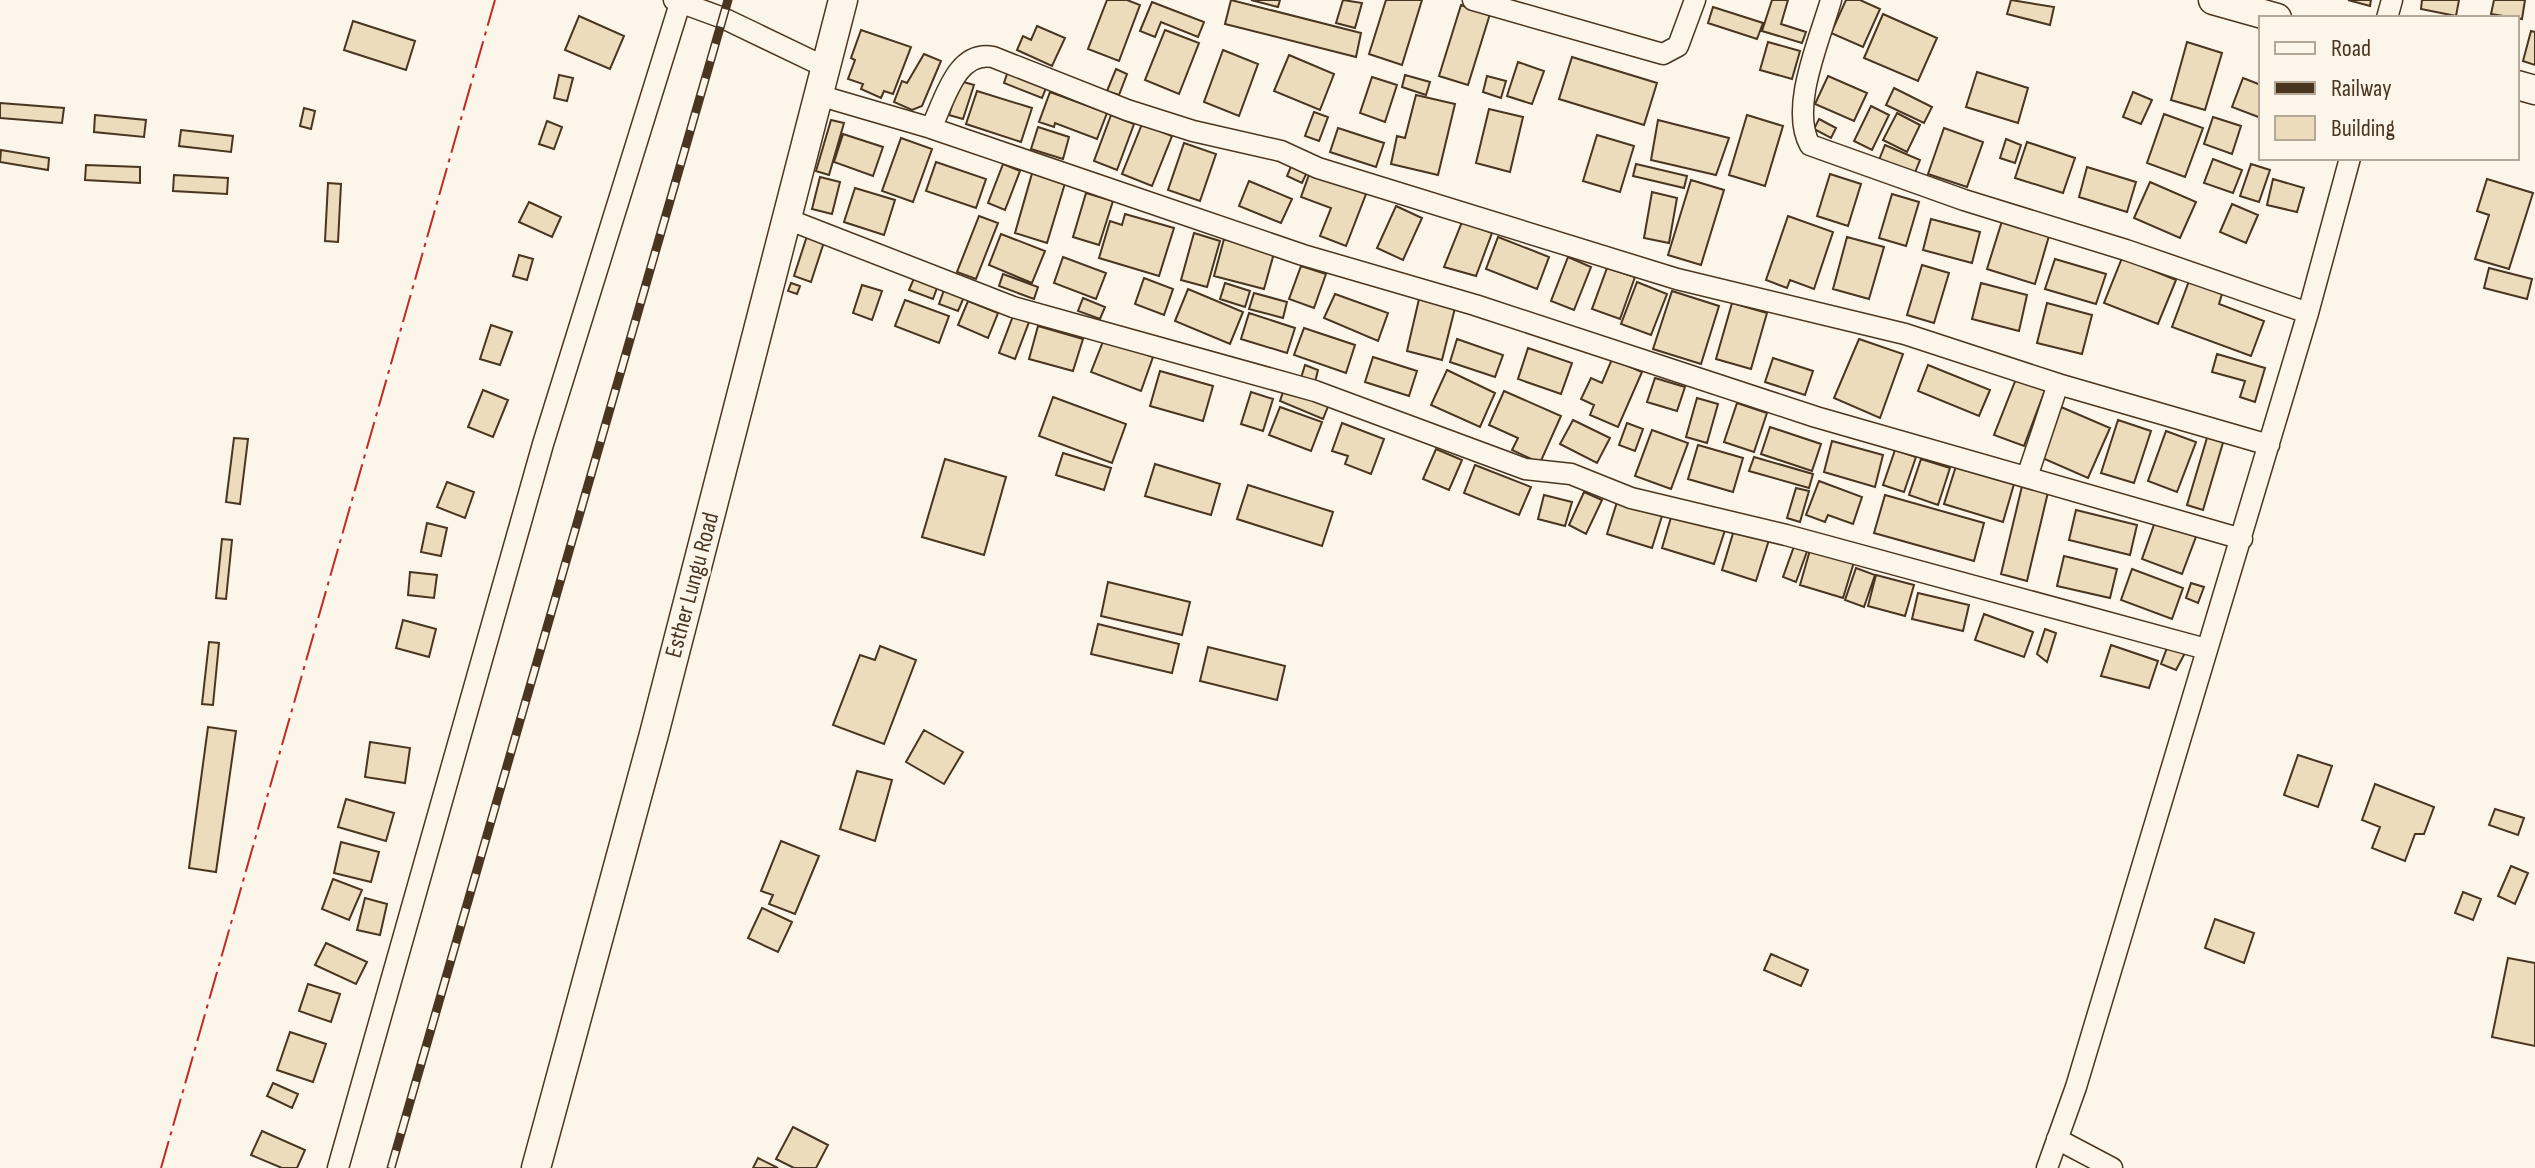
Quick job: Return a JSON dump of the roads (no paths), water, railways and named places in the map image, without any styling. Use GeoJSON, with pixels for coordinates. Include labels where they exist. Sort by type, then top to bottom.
{"type":"FeatureCollection","features":[{"type":"Feature","properties":{"kind":"street"},"geometry":{"type":"LineString","coordinates":[[338,1168],[543,444],[678,0],[825,67]]}},
{"type":"Feature","properties":{"kind":"street","name":"Esther Lungu Road"},"geometry":{"type":"LineString","coordinates":[[536,1168],[843,0]]}},
{"type":"Feature","properties":{"kind":"street"},"geometry":{"type":"LineString","coordinates":[[1473,0],[1663,54],[1678,46],[1695,0]]}},
{"type":"Feature","properties":{"kind":"street"},"geometry":{"type":"LineString","coordinates":[[1831,0],[1802,103],[1803,132],[1810,145],[1964,200],[2126,250],[2308,313]]}},
{"type":"Feature","properties":{"kind":"street"},"geometry":{"type":"LineString","coordinates":[[2213,0],[2270,16]]}},
{"type":"Feature","properties":{"kind":"street"},"geometry":{"type":"LineString","coordinates":[[931,128],[966,61],[978,54],[993,57],[1193,131],[1281,151],[1318,168],[1677,279],[1905,334],[2058,384],[2269,445]]}},
{"type":"Feature","properties":{"kind":"street"},"geometry":{"type":"LineString","coordinates":[[818,95],[931,128],[1303,255],[1489,309],[1816,417],[2242,539]]}},
{"type":"Feature","properties":{"kind":"street"},"geometry":{"type":"LineString","coordinates":[[2047,1168],[2242,539],[2349,160]]}},
{"type":"Feature","properties":{"kind":"street"},"geometry":{"type":"LineString","coordinates":[[787,219],[1013,307],[1315,391],[1525,469],[1571,474],[1631,498],[1786,535],[2206,649]]}},
{"type":"Feature","properties":{"kind":"street"},"geometry":{"type":"LineString","coordinates":[[2027,477],[2058,384]]}},
{"type":"Feature","properties":{"kind":"street"},"geometry":{"type":"LineString","coordinates":[[2057,1139],[2112,1168]]}},
{"type":"Feature","properties":{"kind":"railway"},"geometry":{"type":"LineString","coordinates":[[391,1168],[728,0]]}}]}
